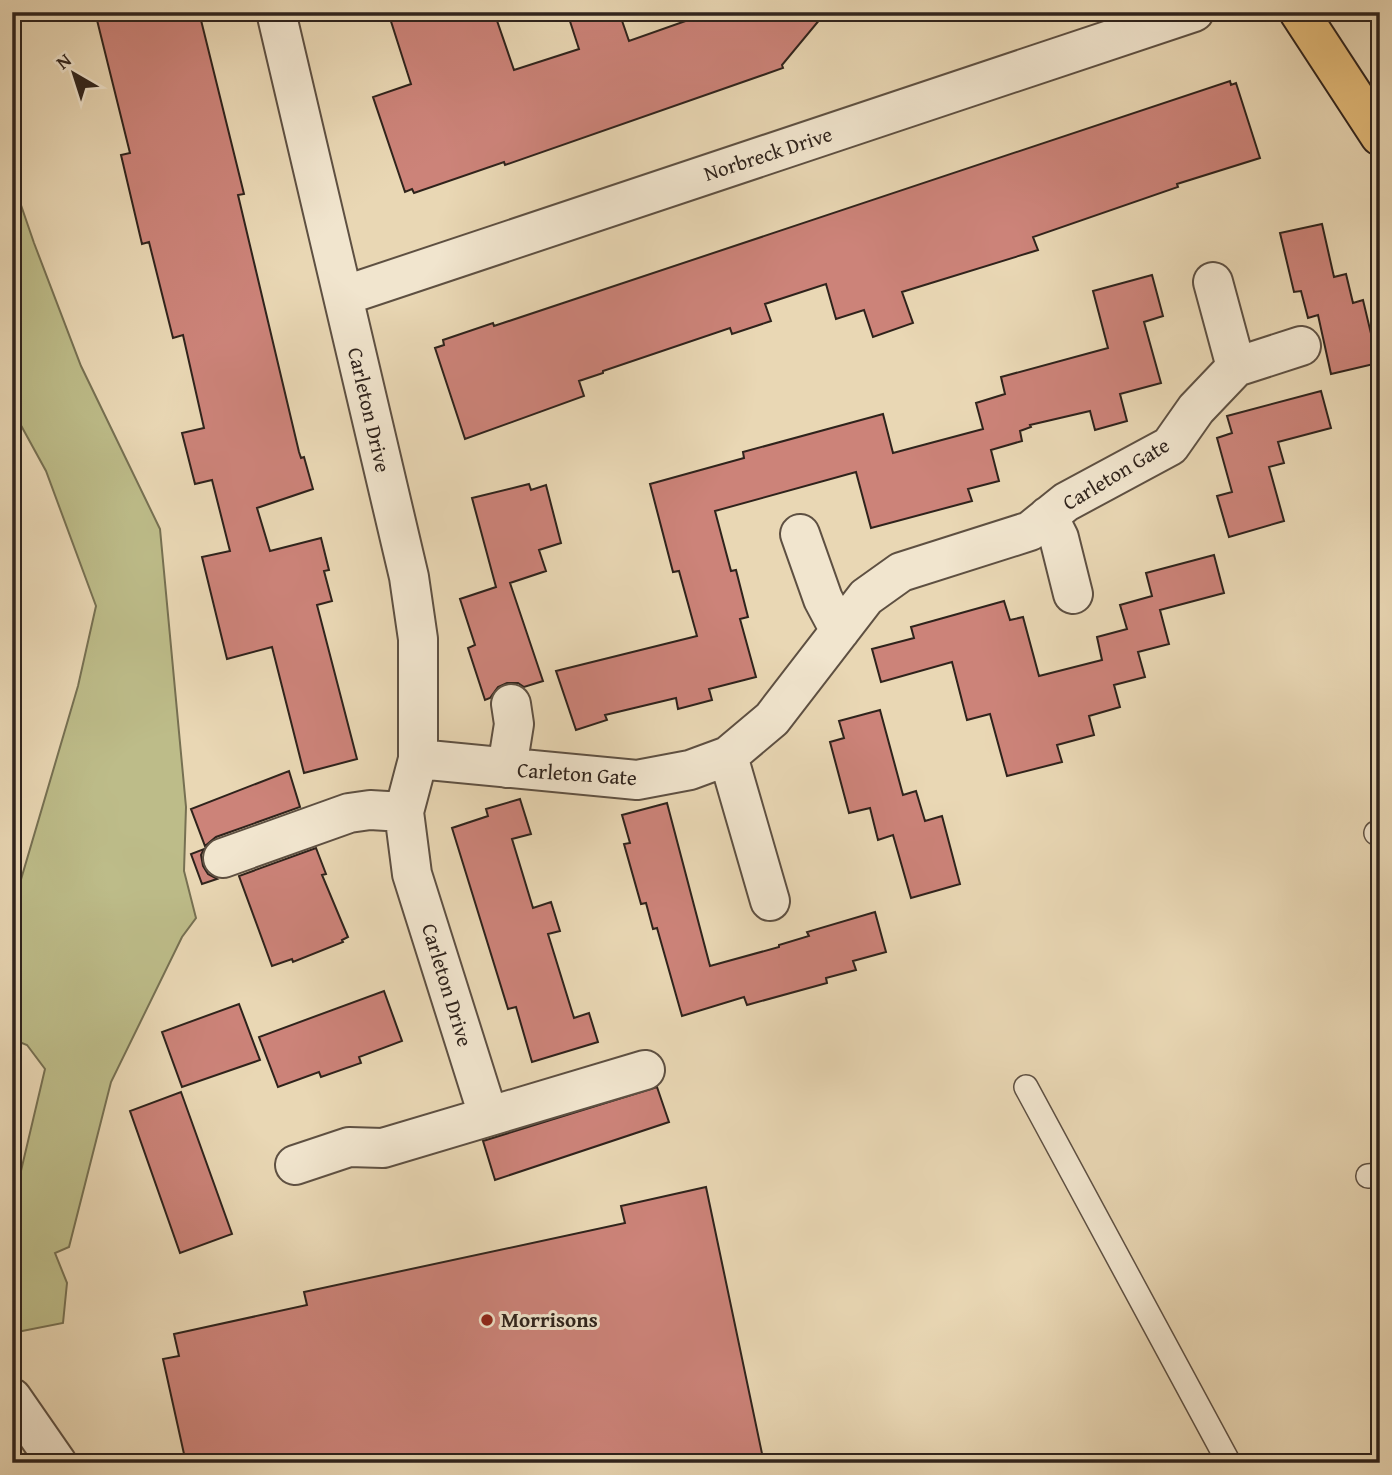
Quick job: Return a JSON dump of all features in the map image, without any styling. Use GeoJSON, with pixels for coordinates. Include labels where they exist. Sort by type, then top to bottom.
{"type":"FeatureCollection","features":[{"type":"Feature","properties":{"kind":"main road"},"geometry":{"type":"LineString","coordinates":[[1298,12],[1380,136]]}},
{"type":"Feature","properties":{"kind":"street","name":"Carleton Drive"},"geometry":{"type":"LineString","coordinates":[[276,12],[409,577],[418,639],[418,759],[404,812],[412,874],[488,1115]]}},
{"type":"Feature","properties":{"kind":"street","name":"Norbreck Drive"},"geometry":{"type":"LineString","coordinates":[[343,296],[1194,12]]}},
{"type":"Feature","properties":{"kind":"street"},"geometry":{"type":"LineString","coordinates":[[1213,282],[1237,367]]}},
{"type":"Feature","properties":{"kind":"street","name":"Carleton Gate"},"geometry":{"type":"LineString","coordinates":[[418,759],[637,780],[690,771],[728,756],[772,719],[866,597],[901,572],[1030,531],[1066,502],[1170,446],[1196,409],[1237,367],[1301,346]]}},
{"type":"Feature","properties":{"kind":"street","name":"Carleton Gate"},"geometry":{"type":"LineString","coordinates":[[1048,516],[1059,538],[1073,594]]}},
{"type":"Feature","properties":{"kind":"street"},"geometry":{"type":"LineString","coordinates":[[800,534],[823,599],[840,631]]}},
{"type":"Feature","properties":{"kind":"street","name":"Carleton Gate"},"geometry":{"type":"LineString","coordinates":[[507,768],[514,724],[511,704]]}},
{"type":"Feature","properties":{"kind":"street"},"geometry":{"type":"LineString","coordinates":[[728,756],[770,901]]}},
{"type":"Feature","properties":{"kind":"street"},"geometry":{"type":"LineString","coordinates":[[223,858],[349,813],[370,810],[404,812]]}},
{"type":"Feature","properties":{"kind":"street"},"geometry":{"type":"LineString","coordinates":[[295,1165],[349,1147],[383,1148],[645,1070]]}},
{"type":"Feature","properties":{"kind":"street"},"geometry":{"type":"LineString","coordinates":[[12,1398],[57,1463]]}},
{"type":"Feature","properties":{"kind":"lane"},"geometry":{"type":"LineString","coordinates":[[1026,1087],[1229,1463]]}},
{"type":"Feature","properties":{"kind":"shaded area"},"geometry":{"type":"Polygon","coordinates":[[[12,179],[81,366],[160,529],[186,807],[184,871],[196,918],[182,937],[111,1082],[69,1247],[55,1253],[67,1283],[63,1323],[12,1333],[12,1209],[45,1069],[27,1045],[12,1039],[12,910],[78,686],[96,606],[46,471],[12,409],[12,179]]]}},
{"type":"Feature","properties":{"kind":"building"},"geometry":{"type":"Polygon","coordinates":[[[95,12],[199,12],[244,194],[238,195],[299,452],[301,458],[304,457],[313,489],[257,508],[270,551],[321,538],[329,570],[324,571],[332,601],[317,605],[357,759],[304,773],[272,647],[227,659],[202,557],[230,551],[212,480],[195,484],[182,433],[204,428],[183,335],[173,338],[149,242],[142,244],[121,155],[130,153],[95,12]]]}},
{"type":"Feature","properties":{"kind":"building"},"geometry":{"type":"Polygon","coordinates":[[[388,12],[494,12],[514,70],[579,49],[567,12],[619,12],[629,41],[711,12],[826,12],[782,65],[783,68],[505,165],[504,162],[414,193],[412,189],[405,192],[373,97],[411,84],[388,12]]]}},
{"type":"Feature","properties":{"kind":"building"},"geometry":{"type":"Polygon","coordinates":[[[1230,81],[1231,85],[1236,83],[1260,158],[1177,184],[1178,187],[1033,237],[1038,250],[902,292],[913,323],[873,337],[864,310],[836,319],[826,284],[765,304],[771,321],[732,334],[730,328],[603,371],[579,381],[584,396],[465,439],[435,348],[444,345],[443,340],[493,323],[494,326],[1230,81]]]}},
{"type":"Feature","properties":{"kind":"building"},"geometry":{"type":"Polygon","coordinates":[[[1322,224],[1334,277],[1346,274],[1353,303],[1363,300],[1378,363],[1331,374],[1318,315],[1308,318],[1301,291],[1294,292],[1280,233],[1322,224]]]}},
{"type":"Feature","properties":{"kind":"building"},"geometry":{"type":"Polygon","coordinates":[[[1152,275],[1163,316],[1144,322],[1161,383],[1120,394],[1127,421],[1095,430],[1090,411],[1030,425],[1031,427],[1020,431],[1022,441],[991,450],[999,481],[968,489],[972,501],[871,528],[856,472],[715,511],[731,571],[736,570],[748,617],[740,619],[756,677],[709,689],[712,700],[678,709],[676,698],[605,715],[607,720],[576,730],[556,671],[697,636],[679,571],[673,572],[650,484],[744,458],[743,452],[883,414],[893,453],[983,429],[976,403],[1005,394],[1001,377],[1108,348],[1093,291],[1152,275]]]}},
{"type":"Feature","properties":{"kind":"building"},"geometry":{"type":"Polygon","coordinates":[[[1321,391],[1331,428],[1278,442],[1284,463],[1269,467],[1284,521],[1229,537],[1217,496],[1232,492],[1217,438],[1232,433],[1227,416],[1321,391]]]}},
{"type":"Feature","properties":{"kind":"building"},"geometry":{"type":"Polygon","coordinates":[[[529,484],[531,490],[546,485],[561,543],[539,550],[546,571],[510,583],[543,681],[524,687],[518,683],[507,683],[498,687],[490,698],[485,700],[468,648],[475,645],[460,599],[496,587],[472,498],[529,484]]]}},
{"type":"Feature","properties":{"kind":"building"},"geometry":{"type":"Polygon","coordinates":[[[1214,555],[1224,593],[1160,610],[1169,644],[1138,652],[1145,677],[1114,685],[1120,707],[1089,716],[1094,735],[1057,745],[1062,762],[1007,776],[990,714],[967,720],[952,662],[881,682],[872,649],[914,638],[911,627],[1004,601],[1010,620],[1023,617],[1039,676],[1102,660],[1097,637],[1127,629],[1120,605],[1152,596],[1146,573],[1214,555]]]}},
{"type":"Feature","properties":{"kind":"building"},"geometry":{"type":"Polygon","coordinates":[[[880,710],[903,795],[916,791],[925,821],[942,816],[960,884],[911,898],[893,835],[878,840],[870,808],[849,813],[830,742],[844,738],[839,721],[880,710]]]}},
{"type":"Feature","properties":{"kind":"building"},"geometry":{"type":"Polygon","coordinates":[[[289,771],[300,807],[216,837],[205,846],[191,809],[289,771]]]}},
{"type":"Feature","properties":{"kind":"building"},"geometry":{"type":"Polygon","coordinates":[[[520,799],[531,834],[512,839],[533,908],[551,902],[560,931],[548,934],[574,1018],[589,1013],[598,1042],[532,1062],[516,1007],[508,1009],[452,828],[488,816],[486,809],[520,799]]]}},
{"type":"Feature","properties":{"kind":"building"},"geometry":{"type":"Polygon","coordinates":[[[667,803],[710,966],[779,947],[809,936],[807,932],[875,912],[886,952],[853,961],[856,970],[826,978],[827,983],[747,1005],[744,997],[682,1016],[657,928],[653,929],[646,903],[641,904],[624,844],[630,843],[622,815],[667,803]]]}},
{"type":"Feature","properties":{"kind":"building"},"geometry":{"type":"Polygon","coordinates":[[[316,848],[326,874],[322,875],[348,937],[342,940],[343,942],[293,962],[292,959],[272,966],[239,876],[316,848]]]}},
{"type":"Feature","properties":{"kind":"building"},"geometry":{"type":"Polygon","coordinates":[[[204,849],[201,855],[203,866],[208,874],[217,879],[202,884],[191,854],[204,849]]]}},
{"type":"Feature","properties":{"kind":"building"},"geometry":{"type":"Polygon","coordinates":[[[384,991],[402,1041],[359,1057],[361,1063],[321,1077],[319,1072],[278,1087],[259,1037],[384,991]]]}},
{"type":"Feature","properties":{"kind":"building"},"geometry":{"type":"Polygon","coordinates":[[[239,1004],[260,1060],[182,1087],[162,1032],[239,1004]]]}},
{"type":"Feature","properties":{"kind":"building"},"geometry":{"type":"Polygon","coordinates":[[[657,1087],[669,1122],[495,1180],[483,1141],[657,1087]]]}},
{"type":"Feature","properties":{"kind":"building"},"geometry":{"type":"Polygon","coordinates":[[[181,1092],[232,1234],[180,1253],[130,1111],[181,1092]]]}},
{"type":"Feature","properties":{"kind":"building","name":"Morrisons"},"geometry":{"type":"Polygon","coordinates":[[[706,1187],[764,1463],[186,1463],[163,1359],[179,1356],[174,1334],[307,1305],[304,1292],[625,1223],[621,1206],[706,1187]]]}},
{"type":"Feature","properties":{"kind":"place","name":"Morrisons"},"geometry":{"type":"Point","coordinates":[487,1320]}}]}
